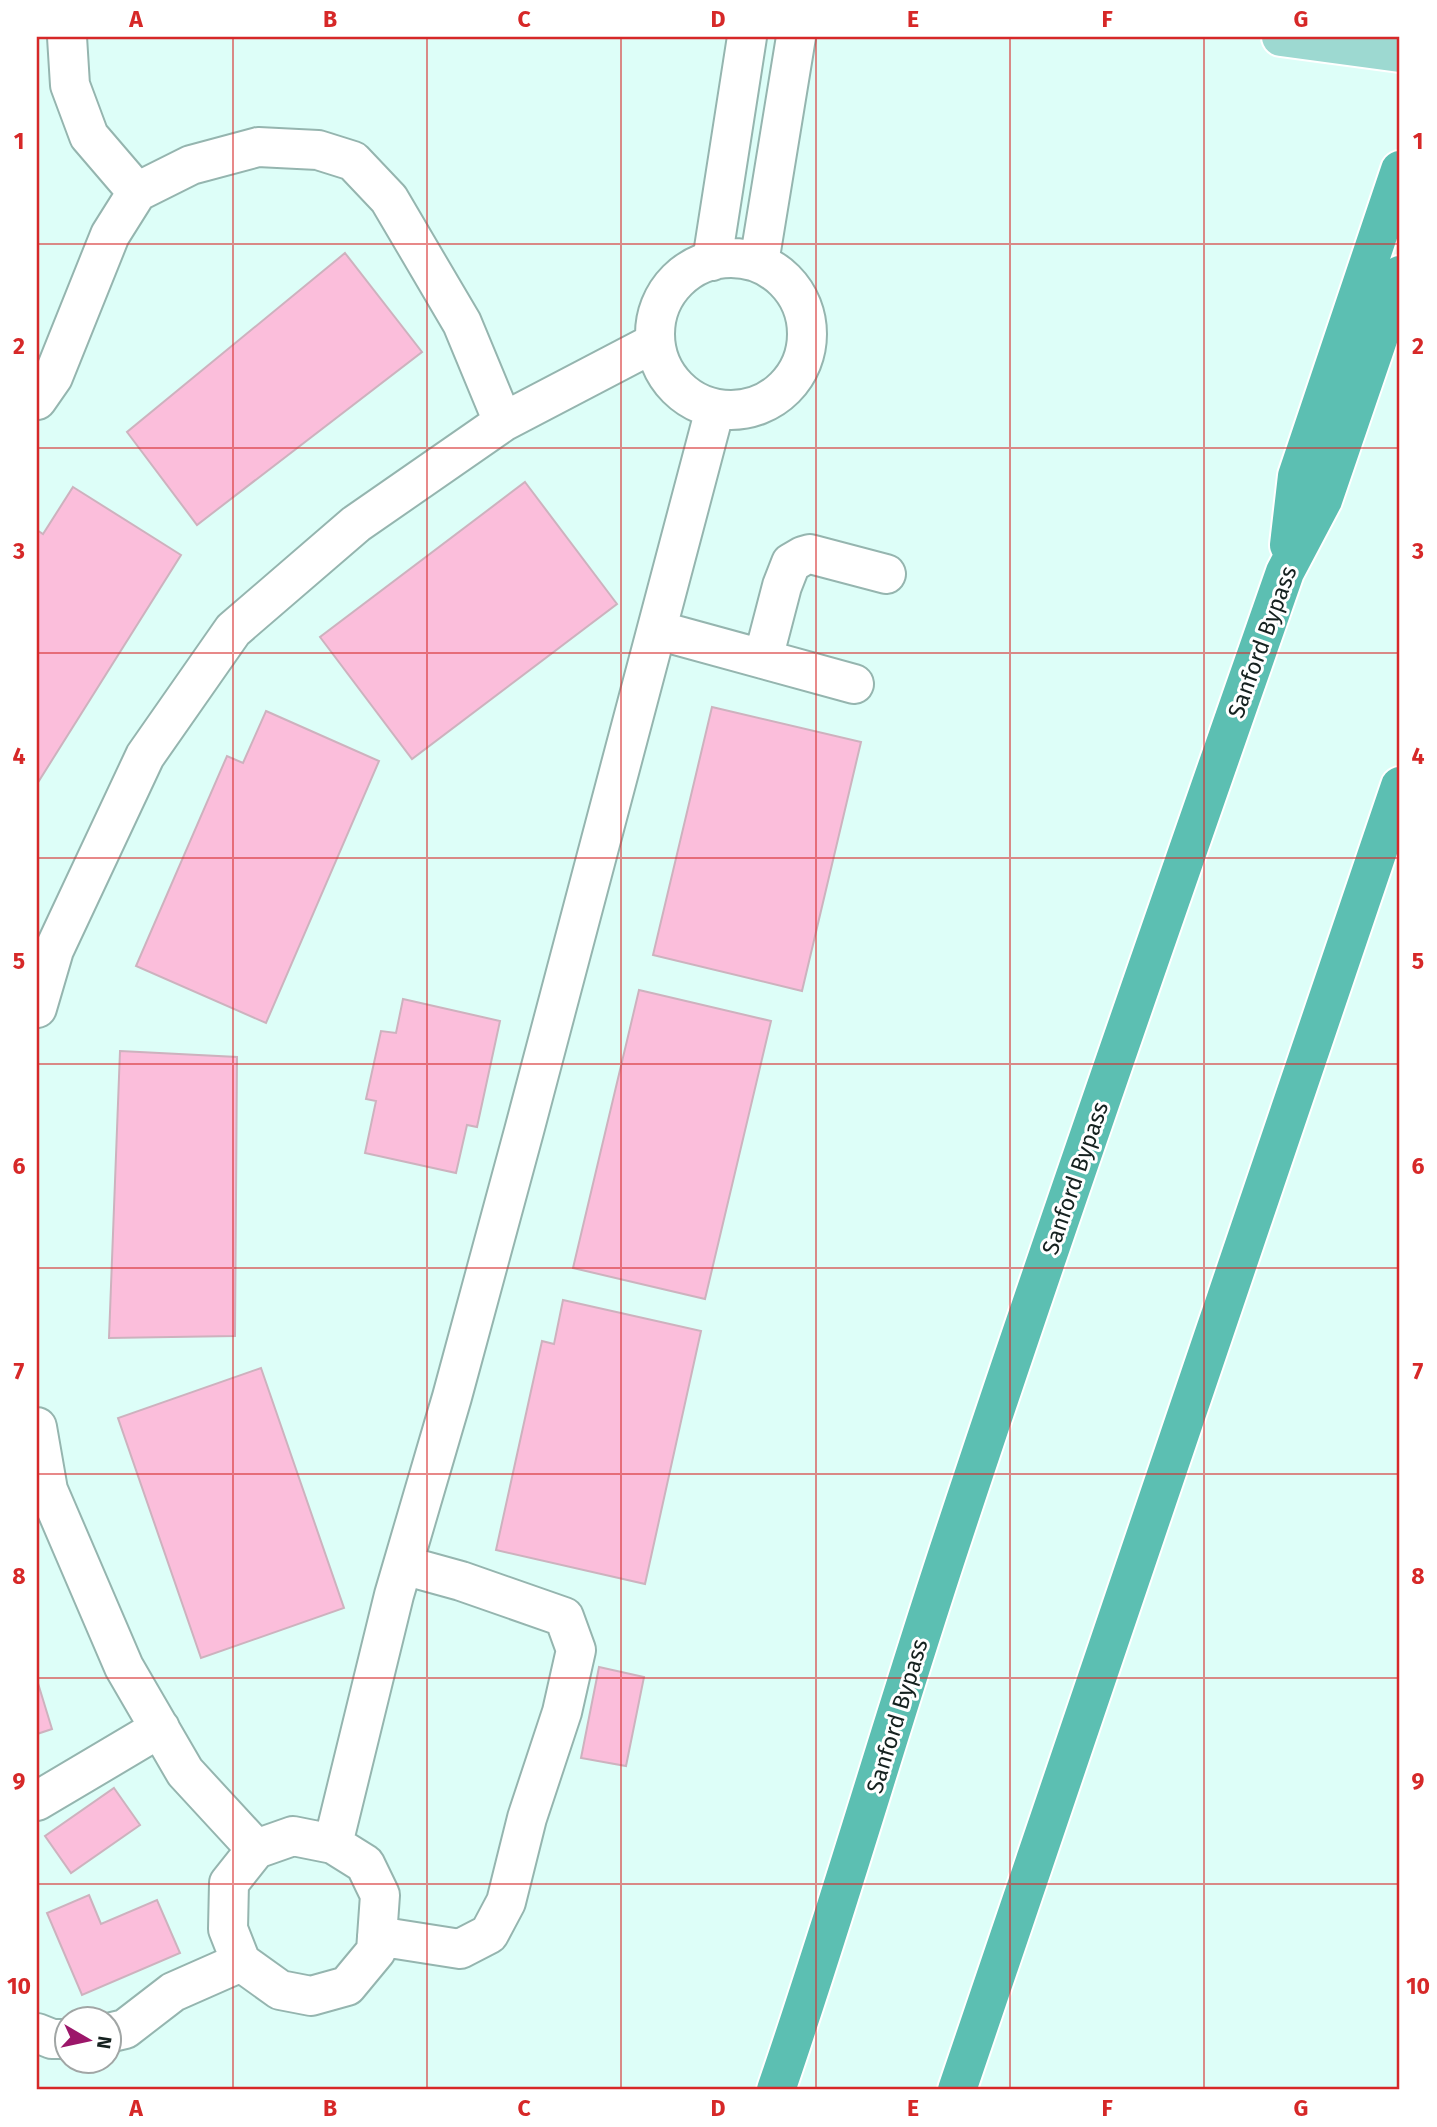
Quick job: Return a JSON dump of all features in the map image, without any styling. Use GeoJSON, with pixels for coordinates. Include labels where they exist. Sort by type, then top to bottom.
{"type":"FeatureCollection","features":[{"type":"Feature","properties":{"kind":"highway"},"geometry":{"type":"LineString","coordinates":[[1286,572],[1297,476],[1400,170]]}},
{"type":"Feature","properties":{"kind":"highway","name":"Sanford Bypass"},"geometry":{"type":"LineString","coordinates":[[776,2090],[815,1976],[949,1549],[1124,1032],[1286,572],[1323,500],[1400,275]]}},
{"type":"Feature","properties":{"kind":"highway"},"geometry":{"type":"LineString","coordinates":[[957,2090],[1400,786]]}},
{"type":"Feature","properties":{"kind":"highway"},"geometry":{"type":"LineString","coordinates":[[1355,918],[1400,810]]}},
{"type":"Feature","properties":{"kind":"main road"},"geometry":{"type":"LineString","coordinates":[[1298,39],[1400,54]]}},
{"type":"Feature","properties":{"kind":"street"},"geometry":{"type":"LineString","coordinates":[[67,37],[70,85],[89,136],[138,192]]}},
{"type":"Feature","properties":{"kind":"street"},"geometry":{"type":"LineString","coordinates":[[712,261],[747,37]]}},
{"type":"Feature","properties":{"kind":"street"},"geometry":{"type":"LineString","coordinates":[[760,263],[796,37]]}},
{"type":"Feature","properties":{"kind":"street"},"geometry":{"type":"LineString","coordinates":[[37,400],[53,377],[110,234],[138,192],[191,165],[258,148],[318,150],[353,162],[389,199],[462,323],[503,422]]}},
{"type":"Feature","properties":{"kind":"street"},"geometry":{"type":"LineString","coordinates":[[734,257],[760,263],[782,277],[796,296],[805,317],[807,341],[801,364],[789,384],[770,400],[749,408],[726,411],[700,405],[678,391],[662,369],[654,344],[656,317],[666,293],[684,273],[712,261],[734,257]]}},
{"type":"Feature","properties":{"kind":"street"},"geometry":{"type":"LineString","coordinates":[[37,1008],[54,950],[145,756],[233,630],[356,524],[503,422],[654,344]]}},
{"type":"Feature","properties":{"kind":"street"},"geometry":{"type":"LineString","coordinates":[[333,1844],[402,1565],[467,1344],[715,409]]}},
{"type":"Feature","properties":{"kind":"street"},"geometry":{"type":"LineString","coordinates":[[762,659],[791,563],[810,554],[886,574]]}},
{"type":"Feature","properties":{"kind":"street"},"geometry":{"type":"LineString","coordinates":[[657,630],[854,684]]}},
{"type":"Feature","properties":{"kind":"street"},"geometry":{"type":"LineString","coordinates":[[37,1427],[48,1490],[124,1667],[185,1772],[256,1849]]}},
{"type":"Feature","properties":{"kind":"street"},"geometry":{"type":"LineString","coordinates":[[377,1936],[460,1950],[489,1934],[506,1902],[527,1818],[562,1712],[576,1650],[564,1617],[461,1581],[402,1565]]}},
{"type":"Feature","properties":{"kind":"street"},"geometry":{"type":"LineString","coordinates":[[37,1801],[160,1728]]}},
{"type":"Feature","properties":{"kind":"street"},"geometry":{"type":"LineString","coordinates":[[293,1836],[333,1844],[365,1864],[380,1895],[376,1951],[347,1986],[311,1996],[280,1990],[241,1962],[228,1929],[229,1883],[256,1849],[293,1836]]}},
{"type":"Feature","properties":{"kind":"street"},"geometry":{"type":"LineString","coordinates":[[122,2030],[173,1992],[241,1962]]}},
{"type":"Feature","properties":{"kind":"building"},"geometry":{"type":"Polygon","coordinates":[[[345,253],[422,352],[197,525],[127,432],[345,253]]]}},
{"type":"Feature","properties":{"kind":"building"},"geometry":{"type":"Polygon","coordinates":[[[525,482],[617,604],[412,759],[320,637],[525,482]]]}},
{"type":"Feature","properties":{"kind":"building"},"geometry":{"type":"Polygon","coordinates":[[[73,487],[181,555],[37,784],[37,530],[43,534],[73,487]]]}},
{"type":"Feature","properties":{"kind":"building"},"geometry":{"type":"Polygon","coordinates":[[[712,707],[861,742],[802,991],[653,955],[712,707]]]}},
{"type":"Feature","properties":{"kind":"building"},"geometry":{"type":"Polygon","coordinates":[[[266,711],[379,761],[266,1023],[136,966],[227,756],[243,763],[266,711]]]}},
{"type":"Feature","properties":{"kind":"building"},"geometry":{"type":"Polygon","coordinates":[[[639,990],[771,1021],[705,1299],[573,1268],[639,990]]]}},
{"type":"Feature","properties":{"kind":"building"},"geometry":{"type":"Polygon","coordinates":[[[403,999],[500,1021],[477,1127],[467,1125],[456,1173],[365,1153],[376,1101],[366,1099],[381,1031],[396,1033],[403,999]]]}},
{"type":"Feature","properties":{"kind":"building"},"geometry":{"type":"Polygon","coordinates":[[[120,1051],[237,1057],[235,1336],[109,1338],[120,1051]]]}},
{"type":"Feature","properties":{"kind":"building"},"geometry":{"type":"Polygon","coordinates":[[[563,1300],[701,1331],[645,1584],[496,1550],[542,1341],[554,1344],[563,1300]]]}},
{"type":"Feature","properties":{"kind":"building"},"geometry":{"type":"Polygon","coordinates":[[[261,1368],[344,1608],[201,1658],[118,1418],[261,1368]]]}},
{"type":"Feature","properties":{"kind":"building"},"geometry":{"type":"Polygon","coordinates":[[[599,1667],[644,1677],[626,1766],[581,1758],[599,1667]]]}},
{"type":"Feature","properties":{"kind":"building"},"geometry":{"type":"Polygon","coordinates":[[[37,1680],[52,1729],[37,1734],[37,1680]]]}},
{"type":"Feature","properties":{"kind":"building"},"geometry":{"type":"Polygon","coordinates":[[[114,1788],[140,1825],[71,1873],[45,1836],[114,1788]]]}},
{"type":"Feature","properties":{"kind":"building"},"geometry":{"type":"Polygon","coordinates":[[[89,1895],[101,1924],[157,1900],[180,1953],[82,1995],[47,1913],[89,1895]]]}}]}
